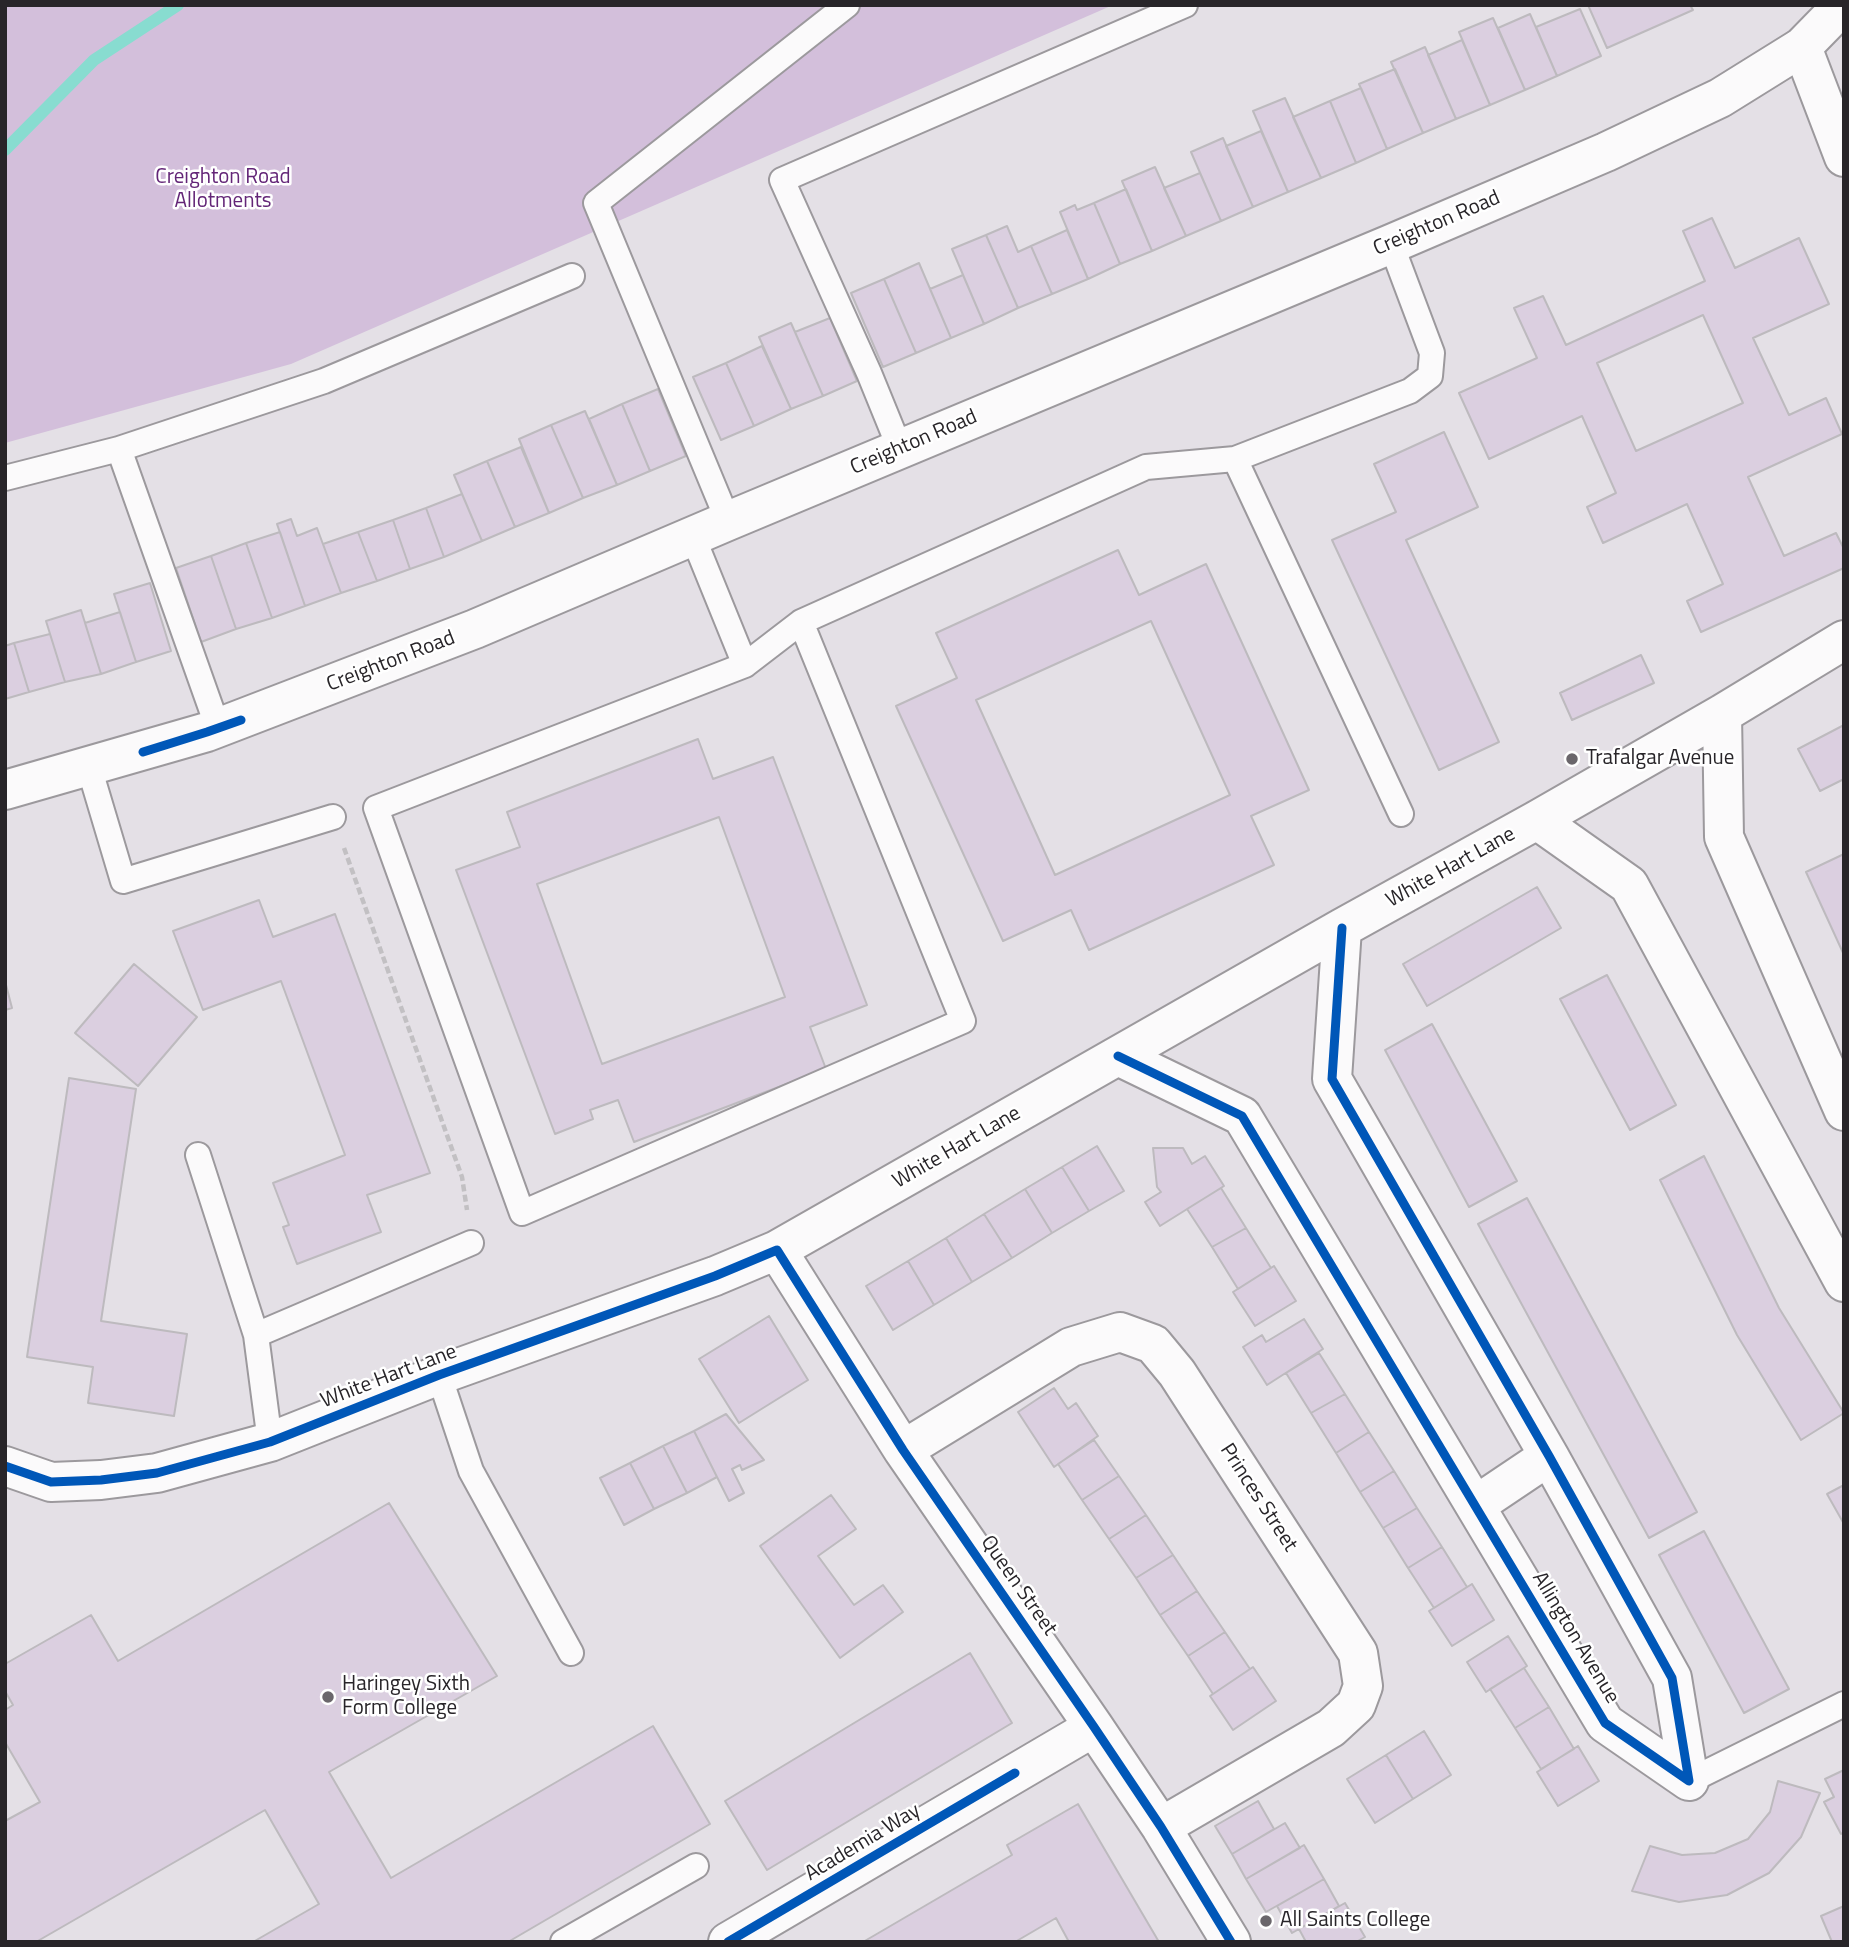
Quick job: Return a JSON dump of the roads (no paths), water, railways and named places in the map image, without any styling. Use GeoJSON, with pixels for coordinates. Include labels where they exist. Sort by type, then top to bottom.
{"type":"FeatureCollection","features":[{"type":"Feature","properties":{"kind":"street"},"geometry":{"type":"LineString","coordinates":[[1843,5],[1802,47],[1844,157]]}},
{"type":"Feature","properties":{"kind":"street","name":"Creighton Road"},"geometry":{"type":"LineString","coordinates":[[5,790],[218,728],[475,629],[1606,152],[1720,99],[1802,47]]}},
{"type":"Feature","properties":{"kind":"street","name":"White Hart Lane"},"geometry":{"type":"LineString","coordinates":[[5,1466],[51,1482],[101,1480],[157,1473],[270,1442],[439,1376],[715,1276],[777,1250],[1342,928],[1538,820],[1844,640]]}},
{"type":"Feature","properties":{"kind":"street"},"geometry":{"type":"LineString","coordinates":[[1722,714],[1724,837],[1844,1111]]}},
{"type":"Feature","properties":{"kind":"street"},"geometry":{"type":"LineString","coordinates":[[1538,820],[1629,885],[1844,1282]]}},
{"type":"Feature","properties":{"kind":"street"},"geometry":{"type":"LineString","coordinates":[[1342,928],[1332,1079],[1549,1456],[1672,1678],[1689,1781]]}},
{"type":"Feature","properties":{"kind":"street","name":"Allington Avenue"},"geometry":{"type":"LineString","coordinates":[[1118,1056],[1242,1116],[1605,1723],[1689,1781]]}},
{"type":"Feature","properties":{"kind":"street","name":"Queen Street"},"geometry":{"type":"LineString","coordinates":[[777,1250],[903,1450],[1094,1727],[1161,1828],[1231,1942]]}},
{"type":"Feature","properties":{"kind":"street","name":"Princes Street"},"geometry":{"type":"LineString","coordinates":[[903,1450],[1071,1347],[1120,1332],[1153,1344],[1177,1373],[1357,1653],[1363,1686],[1356,1705],[1331,1728],[1161,1828]]}},
{"type":"Feature","properties":{"kind":"street"},"geometry":{"type":"LineString","coordinates":[[1476,1504],[1549,1456]]}},
{"type":"Feature","properties":{"kind":"street","name":"Academia Way"},"geometry":{"type":"LineString","coordinates":[[728,1942],[1094,1727]]}},
{"type":"Feature","properties":{"kind":"lane"},"geometry":{"type":"LineString","coordinates":[[728,521],[596,203],[847,5]]}},
{"type":"Feature","properties":{"kind":"lane"},"geometry":{"type":"LineString","coordinates":[[900,449],[869,373],[782,180],[1185,5]]}},
{"type":"Feature","properties":{"kind":"lane"},"geometry":{"type":"LineString","coordinates":[[802,622],[963,1021],[522,1213],[376,808],[745,665],[802,622],[1146,467],[1235,458],[1410,391],[1430,376],[1432,352],[1391,244]]}},
{"type":"Feature","properties":{"kind":"lane"},"geometry":{"type":"LineString","coordinates":[[5,478],[119,449],[324,382],[572,276]]}},
{"type":"Feature","properties":{"kind":"lane"},"geometry":{"type":"LineString","coordinates":[[119,449],[218,728]]}},
{"type":"Feature","properties":{"kind":"lane"},"geometry":{"type":"LineString","coordinates":[[1235,458],[1401,814]]}},
{"type":"Feature","properties":{"kind":"lane"},"geometry":{"type":"LineString","coordinates":[[693,537],[745,665]]}},
{"type":"Feature","properties":{"kind":"lane"},"geometry":{"type":"LineString","coordinates":[[89,767],[123,881],[333,817]]}},
{"type":"Feature","properties":{"kind":"lane"},"geometry":{"type":"LineString","coordinates":[[198,1155],[256,1335],[270,1442]]}},
{"type":"Feature","properties":{"kind":"lane"},"geometry":{"type":"LineString","coordinates":[[256,1335],[471,1243]]}},
{"type":"Feature","properties":{"kind":"lane"},"geometry":{"type":"LineString","coordinates":[[439,1376],[471,1471],[571,1653]]}},
{"type":"Feature","properties":{"kind":"lane"},"geometry":{"type":"LineString","coordinates":[[1689,1781],[1844,1704]]}},
{"type":"Feature","properties":{"kind":"lane"},"geometry":{"type":"LineString","coordinates":[[563,1942],[696,1866]]}},
{"type":"Feature","properties":{"kind":"waterway"},"geometry":{"type":"LineString","coordinates":[[5,150],[94,60],[178,5]]}},
{"type":"Feature","properties":{"kind":"place","name":"Trafalgar Avenue"},"geometry":{"type":"Point","coordinates":[1572,759]}},
{"type":"Feature","properties":{"kind":"place","name":"Haringey Sixth Form College"},"geometry":{"type":"Point","coordinates":[328,1697]}},
{"type":"Feature","properties":{"kind":"place","name":"All Saints College"},"geometry":{"type":"Point","coordinates":[1266,1921]}},
{"type":"Feature","properties":{"kind":"park label","name":"Creighton Road Allotments"},"geometry":{"type":"Point","coordinates":[223,190]}}]}
